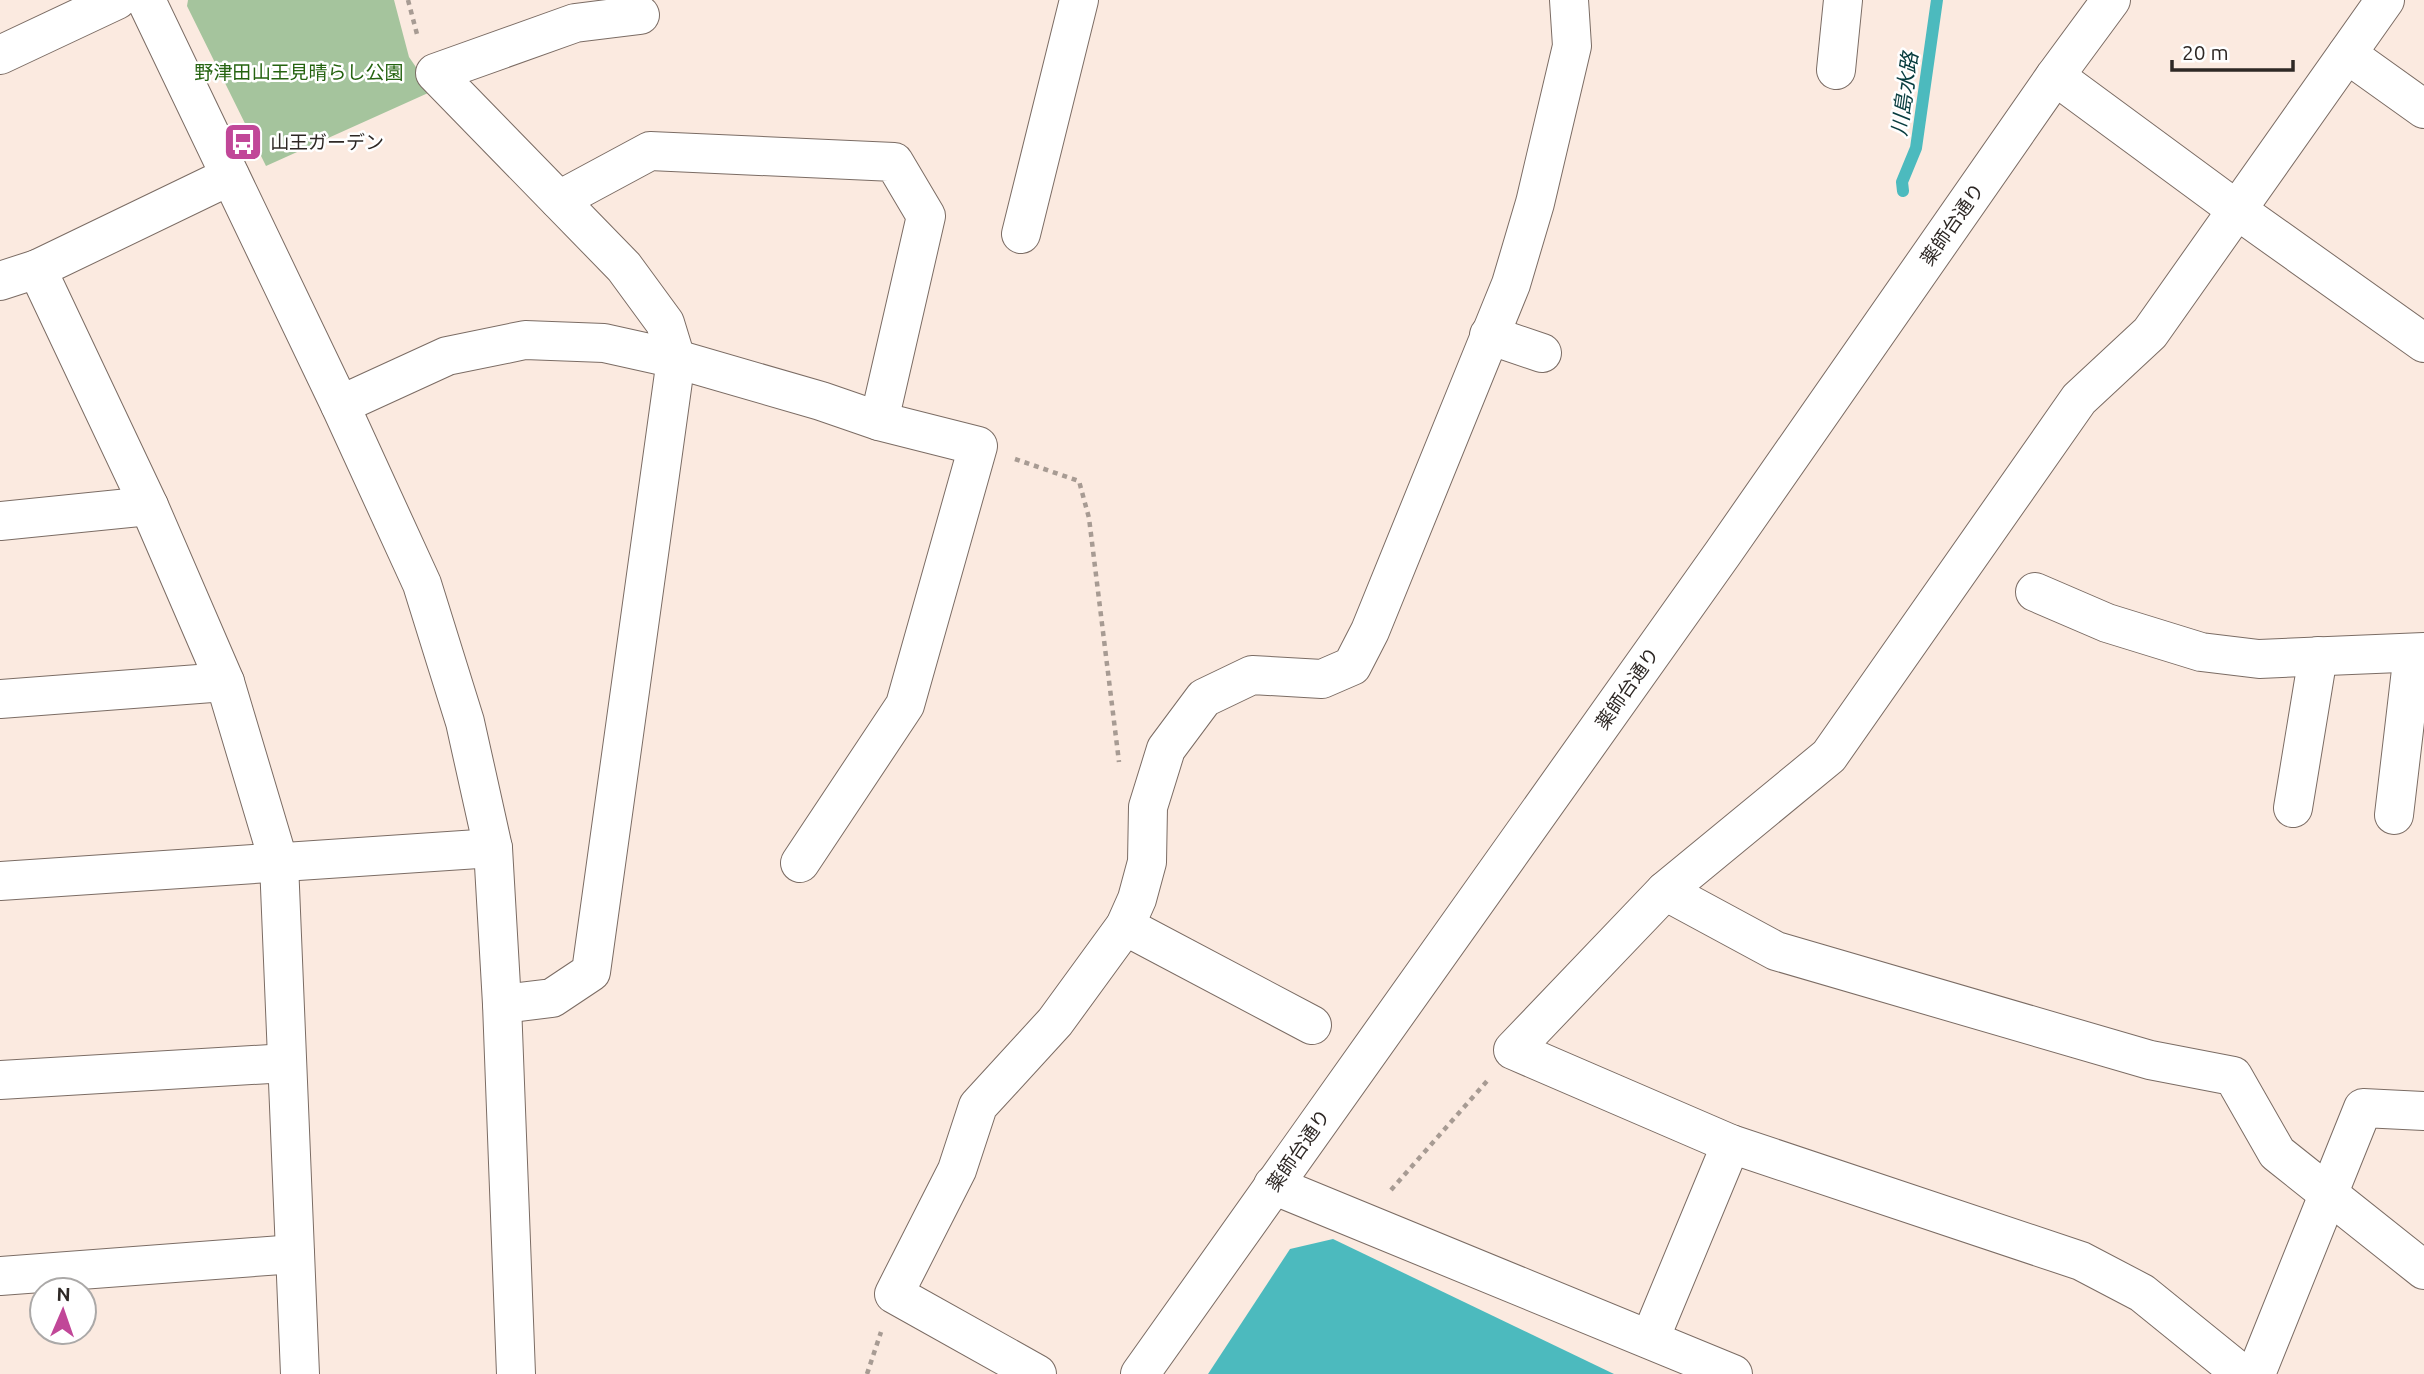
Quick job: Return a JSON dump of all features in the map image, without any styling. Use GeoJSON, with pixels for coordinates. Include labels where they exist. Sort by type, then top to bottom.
{"type":"FeatureCollection","features":[{"type":"Feature","properties":{"kind":"street"},"geometry":{"type":"LineString","coordinates":[[0,55],[117,0]]}},
{"type":"Feature","properties":{"kind":"street"},"geometry":{"type":"LineString","coordinates":[[146,0],[340,405],[422,584],[465,722],[493,848],[502,1004],[516,1374]]}},
{"type":"Feature","properties":{"kind":"street"},"geometry":{"type":"LineString","coordinates":[[1021,234],[1079,0]]}},
{"type":"Feature","properties":{"kind":"street"},"geometry":{"type":"LineString","coordinates":[[1037,1374],[894,1294],[957,1170],[978,1106],[1055,1022],[1125,926],[1137,899],[1147,862],[1148,807],[1166,749],[1204,698],[1252,675],[1322,679],[1352,666],[1384,597],[1511,284],[1538,190],[1572,46],[1569,0]]}},
{"type":"Feature","properties":{"kind":"street"},"geometry":{"type":"LineString","coordinates":[[1836,69],[1843,0]]}},
{"type":"Feature","properties":{"kind":"street","name":"薬師台通り"},"geometry":{"type":"LineString","coordinates":[[1140,1374],[1723,553],[2055,76],[2111,0]]}},
{"type":"Feature","properties":{"kind":"street"},"geometry":{"type":"LineString","coordinates":[[2242,1374],[2142,1293],[2081,1261],[1731,1144],[1513,1051],[1665,891],[1829,756],[2079,399],[2150,333],[2385,0]]}},
{"type":"Feature","properties":{"kind":"street"},"geometry":{"type":"LineString","coordinates":[[502,1004],[552,998],[591,972],[676,359],[665,323],[624,267],[436,73],[575,23],[640,15]]}},
{"type":"Feature","properties":{"kind":"street"},"geometry":{"type":"LineString","coordinates":[[2347,54],[2424,109]]}},
{"type":"Feature","properties":{"kind":"street"},"geometry":{"type":"LineString","coordinates":[[2055,76],[2424,343]]}},
{"type":"Feature","properties":{"kind":"street"},"geometry":{"type":"LineString","coordinates":[[559,200],[650,151],[894,162],[926,216],[880,421]]}},
{"type":"Feature","properties":{"kind":"street"},"geometry":{"type":"LineString","coordinates":[[0,281],[37,269],[230,176]]}},
{"type":"Feature","properties":{"kind":"street"},"geometry":{"type":"LineString","coordinates":[[37,269],[149,506],[226,682],[279,863],[300,1374]]}},
{"type":"Feature","properties":{"kind":"street"},"geometry":{"type":"LineString","coordinates":[[1489,335],[1542,353]]}},
{"type":"Feature","properties":{"kind":"street"},"geometry":{"type":"LineString","coordinates":[[340,405],[447,356],[525,340],[604,343],[676,359],[880,421],[978,446],[905,705],[800,863]]}},
{"type":"Feature","properties":{"kind":"street"},"geometry":{"type":"LineString","coordinates":[[0,521],[149,506]]}},
{"type":"Feature","properties":{"kind":"street"},"geometry":{"type":"LineString","coordinates":[[2035,592],[2107,623],[2201,652],[2259,659],[2418,653],[2394,815]]}},
{"type":"Feature","properties":{"kind":"street"},"geometry":{"type":"LineString","coordinates":[[2293,808],[2318,656]]}},
{"type":"Feature","properties":{"kind":"street"},"geometry":{"type":"LineString","coordinates":[[0,699],[226,682]]}},
{"type":"Feature","properties":{"kind":"street"},"geometry":{"type":"LineString","coordinates":[[0,881],[493,848]]}},
{"type":"Feature","properties":{"kind":"street"},"geometry":{"type":"LineString","coordinates":[[1665,891],[1776,950],[2150,1060],[2233,1076],[2277,1153],[2424,1269]]}},
{"type":"Feature","properties":{"kind":"street"},"geometry":{"type":"LineString","coordinates":[[1125,926],[1312,1025]]}},
{"type":"Feature","properties":{"kind":"street"},"geometry":{"type":"LineString","coordinates":[[0,1080],[287,1063]]}},
{"type":"Feature","properties":{"kind":"street"},"geometry":{"type":"LineString","coordinates":[[2256,1374],[2363,1108],[2424,1111]]}},
{"type":"Feature","properties":{"kind":"street"},"geometry":{"type":"LineString","coordinates":[[1650,1339],[1731,1144]]}},
{"type":"Feature","properties":{"kind":"street"},"geometry":{"type":"LineString","coordinates":[[1273,1185],[1650,1339],[1691,1366],[1733,1374]]}},
{"type":"Feature","properties":{"kind":"street"},"geometry":{"type":"LineString","coordinates":[[0,1276],[295,1254]]}},
{"type":"Feature","properties":{"kind":"path"},"geometry":{"type":"LineString","coordinates":[[978,446],[1079,481],[1089,518],[1119,765]]}},
{"type":"Feature","properties":{"kind":"path"},"geometry":{"type":"LineString","coordinates":[[1363,1222],[1513,1051]]}},
{"type":"Feature","properties":{"kind":"green space","name":"野津田山王見晴らし公園"},"geometry":{"type":"Polygon","coordinates":[[[188,0],[394,0],[409,57],[420,73],[437,89],[266,166],[187,6],[188,0]]]}},
{"type":"Feature","properties":{"kind":"water"},"geometry":{"type":"Polygon","coordinates":[[[1333,1239],[1614,1374],[1208,1374],[1290,1249],[1333,1239]]]}},
{"type":"Feature","properties":{"kind":"waterway","name":"川島水路"},"geometry":{"type":"LineString","coordinates":[[1903,191],[1902,182],[1916,148],[1937,0]]}},
{"type":"Feature","properties":{"kind":"place","name":"山王ガーデン"},"geometry":{"type":"Point","coordinates":[243,142]}}]}
